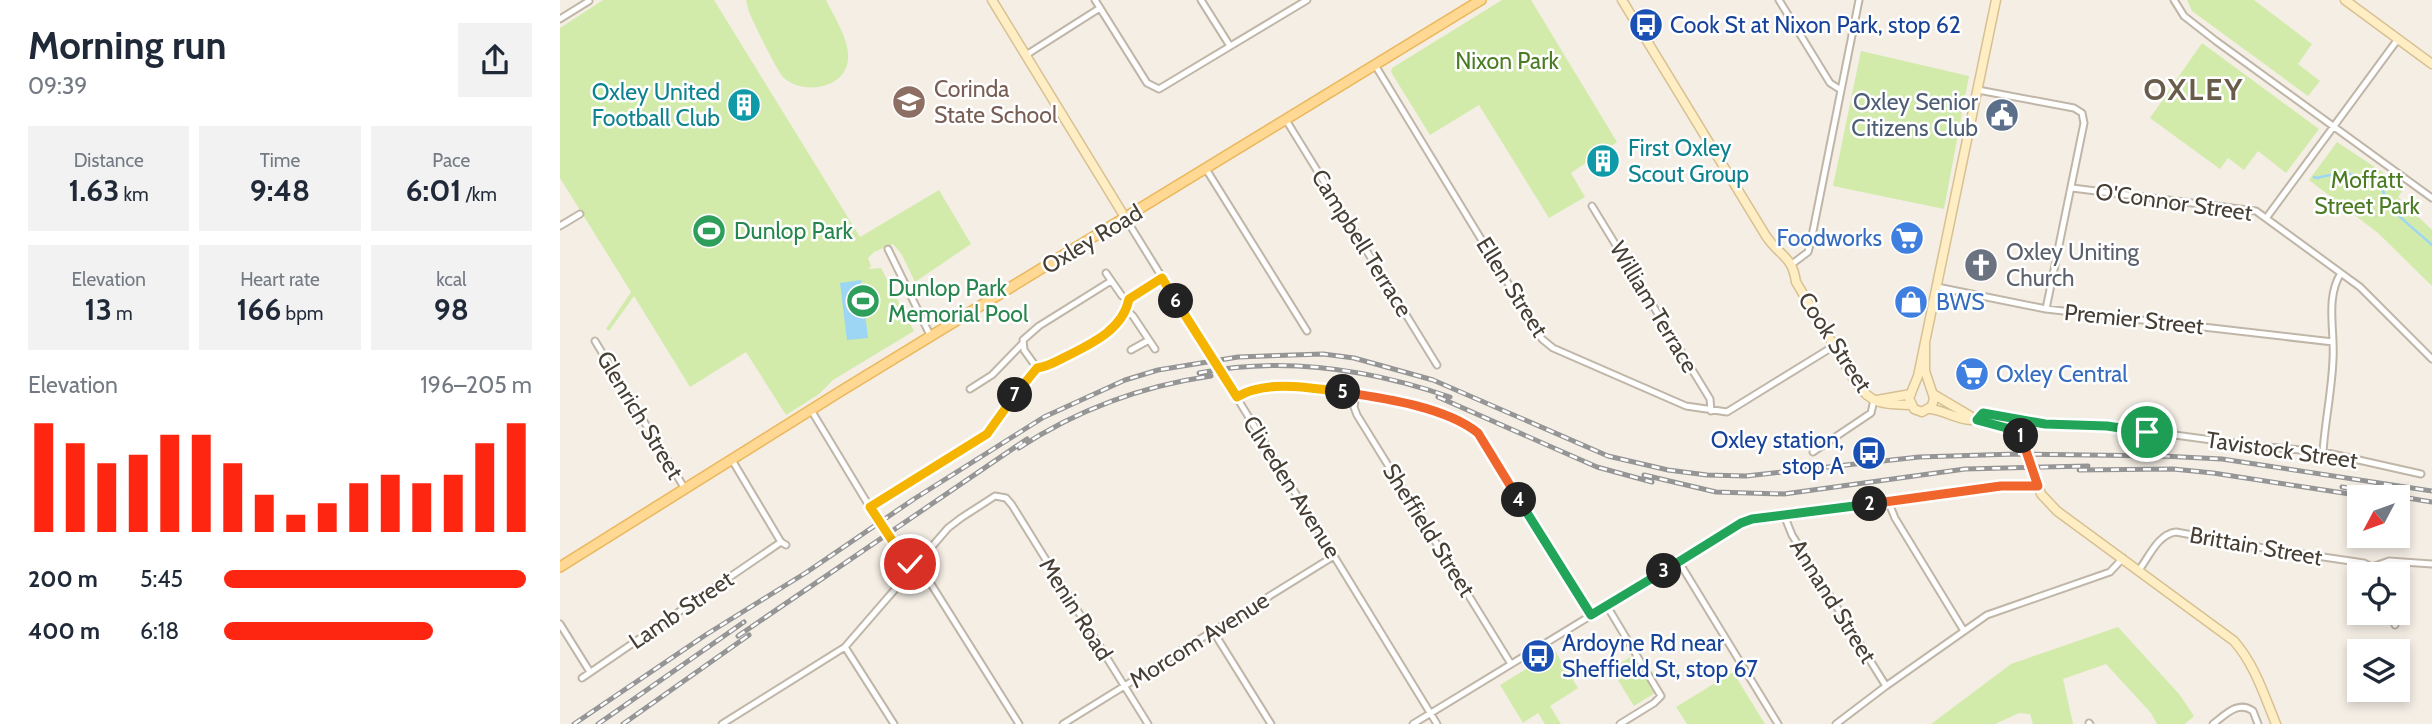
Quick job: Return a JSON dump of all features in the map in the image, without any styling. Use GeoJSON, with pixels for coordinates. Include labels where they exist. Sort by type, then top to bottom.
{"type":"FeatureCollection","features":[{"type":"Feature","properties":{"kind":"main road","name":"Cliveden Avenue"},"geometry":{"type":"LineString","coordinates":[[992,0],[1126,219]]}},
{"type":"Feature","properties":{"kind":"main road","name":"Cook Street"},"geometry":{"type":"LineString","coordinates":[[1622,0],[1766,236],[1775,249],[1792,264],[1796,282],[1856,383],[1874,400],[1888,405],[1911,405]]}},
{"type":"Feature","properties":{"kind":"main road"},"geometry":{"type":"LineString","coordinates":[[1996,0],[1911,405],[1922,412],[1930,409],[1941,410],[1968,420],[2014,430],[2022,437],[2037,483],[2047,502],[2234,641],[2244,652],[2276,724]]}},
{"type":"Feature","properties":{"kind":"main road"},"geometry":{"type":"LineString","coordinates":[[2345,0],[2432,64]]}},
{"type":"Feature","properties":{"kind":"main road","name":"Oxley Road"},"geometry":{"type":"LineString","coordinates":[[560,567],[1475,2]]}},
{"type":"Feature","properties":{"kind":"main road"},"geometry":{"type":"LineString","coordinates":[[1926,342],[1925,371],[1934,402],[1930,409]]}},
{"type":"Feature","properties":{"kind":"main road"},"geometry":{"type":"LineString","coordinates":[[1912,392],[1920,387],[1932,392],[1977,420]]}},
{"type":"Feature","properties":{"kind":"main road","name":"Cook Street"},"geometry":{"type":"LineString","coordinates":[[1874,400],[1912,392]]}},
{"type":"Feature","properties":{"kind":"street"},"geometry":{"type":"LineString","coordinates":[[573,0],[578,8]]}},
{"type":"Feature","properties":{"kind":"street"},"geometry":{"type":"LineString","coordinates":[[1095,0],[1147,83],[1153,88],[1165,87],[1307,0]]}},
{"type":"Feature","properties":{"kind":"street"},"geometry":{"type":"LineString","coordinates":[[1201,0],[1230,46]]}},
{"type":"Feature","properties":{"kind":"street"},"geometry":{"type":"LineString","coordinates":[[1779,0],[1830,83],[1841,90]]}},
{"type":"Feature","properties":{"kind":"street"},"geometry":{"type":"LineString","coordinates":[[1792,264],[1808,252],[1811,241],[1859,0]]}},
{"type":"Feature","properties":{"kind":"street"},"geometry":{"type":"LineString","coordinates":[[2174,0],[2184,16],[2216,41],[2432,198]]}},
{"type":"Feature","properties":{"kind":"street"},"geometry":{"type":"LineString","coordinates":[[560,19],[589,1]]}},
{"type":"Feature","properties":{"kind":"street"},"geometry":{"type":"LineString","coordinates":[[1026,55],[1100,8]]}},
{"type":"Feature","properties":{"kind":"street"},"geometry":{"type":"LineString","coordinates":[[2267,217],[2398,39]]}},
{"type":"Feature","properties":{"kind":"street","name":"Ellen Street"},"geometry":{"type":"LineString","coordinates":[[1375,65],[1542,339],[1553,348],[1686,406],[1727,412],[1834,346]]}},
{"type":"Feature","properties":{"kind":"street"},"geometry":{"type":"LineString","coordinates":[[1978,90],[2074,108],[2082,113],[2084,123],[2046,309]]}},
{"type":"Feature","properties":{"kind":"street","name":"Campbell Terrace"},"geometry":{"type":"LineString","coordinates":[[1286,120],[1437,365]]}},
{"type":"Feature","properties":{"kind":"street"},"geometry":{"type":"LineString","coordinates":[[1206,169],[1307,331]]}},
{"type":"Feature","properties":{"kind":"street","name":"O'Connor Street"},"geometry":{"type":"LineString","coordinates":[[2072,188],[2246,208],[2267,217],[2360,287],[2432,359]]}},
{"type":"Feature","properties":{"kind":"street","name":"William Terrace"},"geometry":{"type":"LineString","coordinates":[[1592,206],[1710,399],[1712,411]]}},
{"type":"Feature","properties":{"kind":"street"},"geometry":{"type":"LineString","coordinates":[[560,226],[580,214]]}},
{"type":"Feature","properties":{"kind":"street","name":"Cliveden Avenue"},"geometry":{"type":"LineString","coordinates":[[1126,219],[1437,724]]}},
{"type":"Feature","properties":{"kind":"street"},"geometry":{"type":"LineString","coordinates":[[888,249],[931,337]]}},
{"type":"Feature","properties":{"kind":"street"},"geometry":{"type":"LineString","coordinates":[[1106,273],[1122,296],[1129,299]]}},
{"type":"Feature","properties":{"kind":"street"},"geometry":{"type":"LineString","coordinates":[[2323,452],[2333,359],[2330,328],[2335,286],[2340,273]]}},
{"type":"Feature","properties":{"kind":"street"},"geometry":{"type":"LineString","coordinates":[[870,507],[987,434],[1037,368],[1048,366],[1100,339],[1126,310],[1129,299],[1162,278]]}},
{"type":"Feature","properties":{"kind":"street"},"geometry":{"type":"LineString","coordinates":[[970,388],[992,375],[1039,326],[1111,281]]}},
{"type":"Feature","properties":{"kind":"street","name":"Premier Street"},"geometry":{"type":"LineString","coordinates":[[1937,287],[2046,309],[2333,342]]}},
{"type":"Feature","properties":{"kind":"street"},"geometry":{"type":"LineString","coordinates":[[1126,310],[1155,349]]}},
{"type":"Feature","properties":{"kind":"street"},"geometry":{"type":"LineString","coordinates":[[1132,350],[1149,340]]}},
{"type":"Feature","properties":{"kind":"street","name":"Glenrich Street"},"geometry":{"type":"LineString","coordinates":[[595,341],[685,489]]}},
{"type":"Feature","properties":{"kind":"street"},"geometry":{"type":"LineString","coordinates":[[1023,343],[1024,350],[1037,368]]}},
{"type":"Feature","properties":{"kind":"street"},"geometry":{"type":"LineString","coordinates":[[1237,397],[1253,390],[1296,387],[1356,394],[1416,405],[1469,426],[1478,433],[1591,615]]}},
{"type":"Feature","properties":{"kind":"street","name":"Sheffield Street"},"geometry":{"type":"LineString","coordinates":[[1356,394],[1354,407],[1357,415],[1511,664]]}},
{"type":"Feature","properties":{"kind":"street"},"geometry":{"type":"LineString","coordinates":[[1813,452],[1871,413],[1874,400]]}},
{"type":"Feature","properties":{"kind":"street"},"geometry":{"type":"LineString","coordinates":[[811,411],[903,557],[926,576],[1019,724]]}},
{"type":"Feature","properties":{"kind":"street","name":"Tavistock Street"},"geometry":{"type":"LineString","coordinates":[[1977,420],[1983,413],[2045,424],[2107,426],[2323,452],[2421,474]]}},
{"type":"Feature","properties":{"kind":"street","name":"Lamb Street"},"geometry":{"type":"LineString","coordinates":[[582,678],[783,544],[732,460]]}},
{"type":"Feature","properties":{"kind":"street"},"geometry":{"type":"LineString","coordinates":[[1413,724],[1741,523],[1752,519],[2037,483]]}},
{"type":"Feature","properties":{"kind":"street","name":"Menin Road"},"geometry":{"type":"LineString","coordinates":[[915,566],[948,528],[995,496],[1002,496],[1012,505],[1148,724]]}},
{"type":"Feature","properties":{"kind":"street"},"geometry":{"type":"LineString","coordinates":[[1888,501],[1895,518],[1964,631]]}},
{"type":"Feature","properties":{"kind":"street","name":"Annand Street"},"geometry":{"type":"LineString","coordinates":[[1784,515],[1793,535],[1886,685]]}},
{"type":"Feature","properties":{"kind":"street","name":"Brittain Street"},"geometry":{"type":"LineString","coordinates":[[2139,570],[2165,535],[2176,532],[2357,562]]}},
{"type":"Feature","properties":{"kind":"street","name":"Morcom Avenue"},"geometry":{"type":"LineString","coordinates":[[1063,724],[1334,556]]}},
{"type":"Feature","properties":{"kind":"street"},"geometry":{"type":"LineString","coordinates":[[1836,724],[1886,685],[2001,609],[2110,572],[2123,558]]}},
{"type":"Feature","properties":{"kind":"street"},"geometry":{"type":"LineString","coordinates":[[1679,562],[1778,724]]}},
{"type":"Feature","properties":{"kind":"street","name":"Brittain Street"},"geometry":{"type":"LineString","coordinates":[[2410,563],[2432,565]]}},
{"type":"Feature","properties":{"kind":"street"},"geometry":{"type":"LineString","coordinates":[[722,724],[845,647],[915,566]]}},
{"type":"Feature","properties":{"kind":"street"},"geometry":{"type":"LineString","coordinates":[[1607,606],[1661,696],[1620,724]]}},
{"type":"Feature","properties":{"kind":"street"},"geometry":{"type":"LineString","coordinates":[[560,624],[590,672]]}},
{"type":"Feature","properties":{"kind":"street"},"geometry":{"type":"LineString","coordinates":[[1213,631],[1271,724]]}},
{"type":"Feature","properties":{"kind":"street"},"geometry":{"type":"LineString","coordinates":[[845,647],[894,724]]}},
{"type":"Feature","properties":{"kind":"street"},"geometry":{"type":"LineString","coordinates":[[2213,724],[2235,708],[2248,707],[2255,714],[2258,724]]}},
{"type":"Feature","properties":{"kind":"green space","name":"Dunlop Park"},"geometry":{"type":"Polygon","coordinates":[[[603,0],[714,0],[860,237],[939,190],[971,244],[915,282],[902,255],[893,244],[874,252],[868,258],[871,266],[868,269],[881,268],[914,331],[833,380],[819,394],[786,415],[746,352],[690,387],[634,296],[609,331],[606,329],[631,292],[560,178],[560,28],[603,0]]]}},
{"type":"Feature","properties":{"kind":"green space"},"geometry":{"type":"Polygon","coordinates":[[[746,0],[826,0],[847,45],[848,60],[845,70],[831,83],[822,86],[802,86],[784,78],[749,12],[746,0]]]}},
{"type":"Feature","properties":{"kind":"green space","name":"Nixon Park"},"geometry":{"type":"Polygon","coordinates":[[[1502,0],[1531,0],[1617,142],[1571,173],[1585,197],[1549,218],[1479,105],[1430,135],[1391,72],[1392,68],[1502,0]]]}},
{"type":"Feature","properties":{"kind":"green space"},"geometry":{"type":"Polygon","coordinates":[[[2187,0],[2254,0],[2312,44],[2298,64],[2320,81],[2308,96],[2192,11],[2187,0]]]}},
{"type":"Feature","properties":{"kind":"green space"},"geometry":{"type":"Polygon","coordinates":[[[2202,43],[2319,129],[2286,173],[2258,151],[2244,170],[2228,158],[2220,169],[2150,118],[2202,43]]]}},
{"type":"Feature","properties":{"kind":"green space"},"geometry":{"type":"Polygon","coordinates":[[[1861,51],[1969,76],[1944,209],[1833,186],[1861,51]]]}},
{"type":"Feature","properties":{"kind":"green space","name":"Moffatt Street Park"},"geometry":{"type":"Polygon","coordinates":[[[2337,142],[2405,187],[2398,197],[2432,230],[2432,286],[2378,233],[2309,180],[2337,142]]]}},
{"type":"Feature","properties":{"kind":"green space"},"geometry":{"type":"Polygon","coordinates":[[[2118,627],[2179,694],[2194,716],[2185,724],[2157,724],[2151,713],[2106,664],[2063,679],[2073,724],[2033,724],[2030,714],[2019,713],[1995,724],[1931,724],[2011,664],[2118,627]]]}},
{"type":"Feature","properties":{"kind":"green space"},"geometry":{"type":"Polygon","coordinates":[[[1555,651],[1578,688],[1550,706],[1561,724],[1545,724],[1538,713],[1523,723],[1500,685],[1555,651]]]}},
{"type":"Feature","properties":{"kind":"green space"},"geometry":{"type":"Polygon","coordinates":[[[1632,656],[1655,693],[1634,706],[1611,669],[1632,656]]]}},
{"type":"Feature","properties":{"kind":"green space"},"geometry":{"type":"Polygon","coordinates":[[[1733,672],[1765,724],[1687,724],[1676,707],[1733,672]]]}},
{"type":"Feature","properties":{"kind":"water"},"geometry":{"type":"Polygon","coordinates":[[[861,280],[868,338],[847,340],[840,283],[861,280]]]}},
{"type":"Feature","properties":{"kind":"waterway"},"geometry":{"type":"LineString","coordinates":[[2314,177],[2350,174],[2373,182],[2382,189],[2390,207],[2432,245]]}},
{"type":"Feature","properties":{"kind":"railway"},"geometry":{"type":"LineString","coordinates":[[574,724],[707,634],[1044,417],[1125,380],[1158,370],[1238,357],[1323,354],[1354,358],[1433,380],[1608,456],[1668,470],[1707,475],[1746,476],[1919,457],[2016,454],[2162,456],[2222,459],[2432,491]]}},
{"type":"Feature","properties":{"kind":"railway"},"geometry":{"type":"LineString","coordinates":[[1199,373],[1263,366],[1326,368],[1389,379],[1450,397]]}},
{"type":"Feature","properties":{"kind":"railway"},"geometry":{"type":"LineString","coordinates":[[1019,448],[1087,411],[1135,393],[1211,376]]}},
{"type":"Feature","properties":{"kind":"railway"},"geometry":{"type":"LineString","coordinates":[[1438,397],[1597,467],[1652,482]]}},
{"type":"Feature","properties":{"kind":"railway"},"geometry":{"type":"LineString","coordinates":[[738,636],[1027,439]]}},
{"type":"Feature","properties":{"kind":"railway"},"geometry":{"type":"LineString","coordinates":[[1644,475],[1716,492],[1784,494],[1965,469],[2088,466]]}},
{"type":"Feature","properties":{"kind":"railway"},"geometry":{"type":"LineString","coordinates":[[2079,470],[2173,469],[2347,494]]}},
{"type":"Feature","properties":{"kind":"railway"},"geometry":{"type":"LineString","coordinates":[[2342,487],[2432,502]]}},
{"type":"Feature","properties":{"kind":"railway"},"geometry":{"type":"LineString","coordinates":[[598,724],[744,622]]}},
{"type":"Feature","properties":{"kind":"railway"},"geometry":{"type":"LineString","coordinates":[[623,724],[749,635]]}},
{"type":"Feature","properties":{"kind":"place","name":"Cook St at Nixon Park, stop 62"},"geometry":{"type":"Point","coordinates":[1646,25]}},
{"type":"Feature","properties":{"kind":"place","name":"Corinda State School"},"geometry":{"type":"Point","coordinates":[909,102]}},
{"type":"Feature","properties":{"kind":"place","name":"Oxley United Football Club"},"geometry":{"type":"Point","coordinates":[744,105]}},
{"type":"Feature","properties":{"kind":"place","name":"Oxley Senior Citizens Club"},"geometry":{"type":"Point","coordinates":[2002,115]}},
{"type":"Feature","properties":{"kind":"place","name":"First Oxley Scout Group"},"geometry":{"type":"Point","coordinates":[1603,161]}},
{"type":"Feature","properties":{"kind":"place","name":"Dunlop Park"},"geometry":{"type":"Point","coordinates":[709,231]}},
{"type":"Feature","properties":{"kind":"place","name":"Foodworks"},"geometry":{"type":"Point","coordinates":[1907,238]}},
{"type":"Feature","properties":{"kind":"place","name":"Oxley Uniting Church"},"geometry":{"type":"Point","coordinates":[1981,265]}},
{"type":"Feature","properties":{"kind":"place","name":"Dunlop Park Memorial Pool"},"geometry":{"type":"Point","coordinates":[863,301]}},
{"type":"Feature","properties":{"kind":"place","name":"BWS"},"geometry":{"type":"Point","coordinates":[1911,302]}},
{"type":"Feature","properties":{"kind":"place","name":"Oxley Central"},"geometry":{"type":"Point","coordinates":[1972,374]}},
{"type":"Feature","properties":{"kind":"place","name":"Oxley station, stop A"},"geometry":{"type":"Point","coordinates":[1869,453]}},
{"type":"Feature","properties":{"kind":"place","name":"Ardoyne Rd near Sheffield St, stop 67"},"geometry":{"type":"Point","coordinates":[1538,656]}},
{"type":"Feature","properties":{"kind":"district","name":"OXLEY"},"geometry":{"type":"Point","coordinates":[2194,90]}},
{"type":"Feature","properties":{"kind":"route"},"geometry":{"type":"LineString","coordinates":[[910,564],[870,507],[987,434],[1037,368],[1048,366],[1107,334],[1126,310],[1129,299],[1162,278],[1237,397],[1253,390],[1296,387],[1394,400],[1416,405],[1469,426],[1478,433],[1591,615],[1741,523],[1752,519],[2001,486],[2038,486],[2022,437],[2014,430],[1977,420],[1983,413],[2045,424],[2107,426],[2147,432]]}}]}
